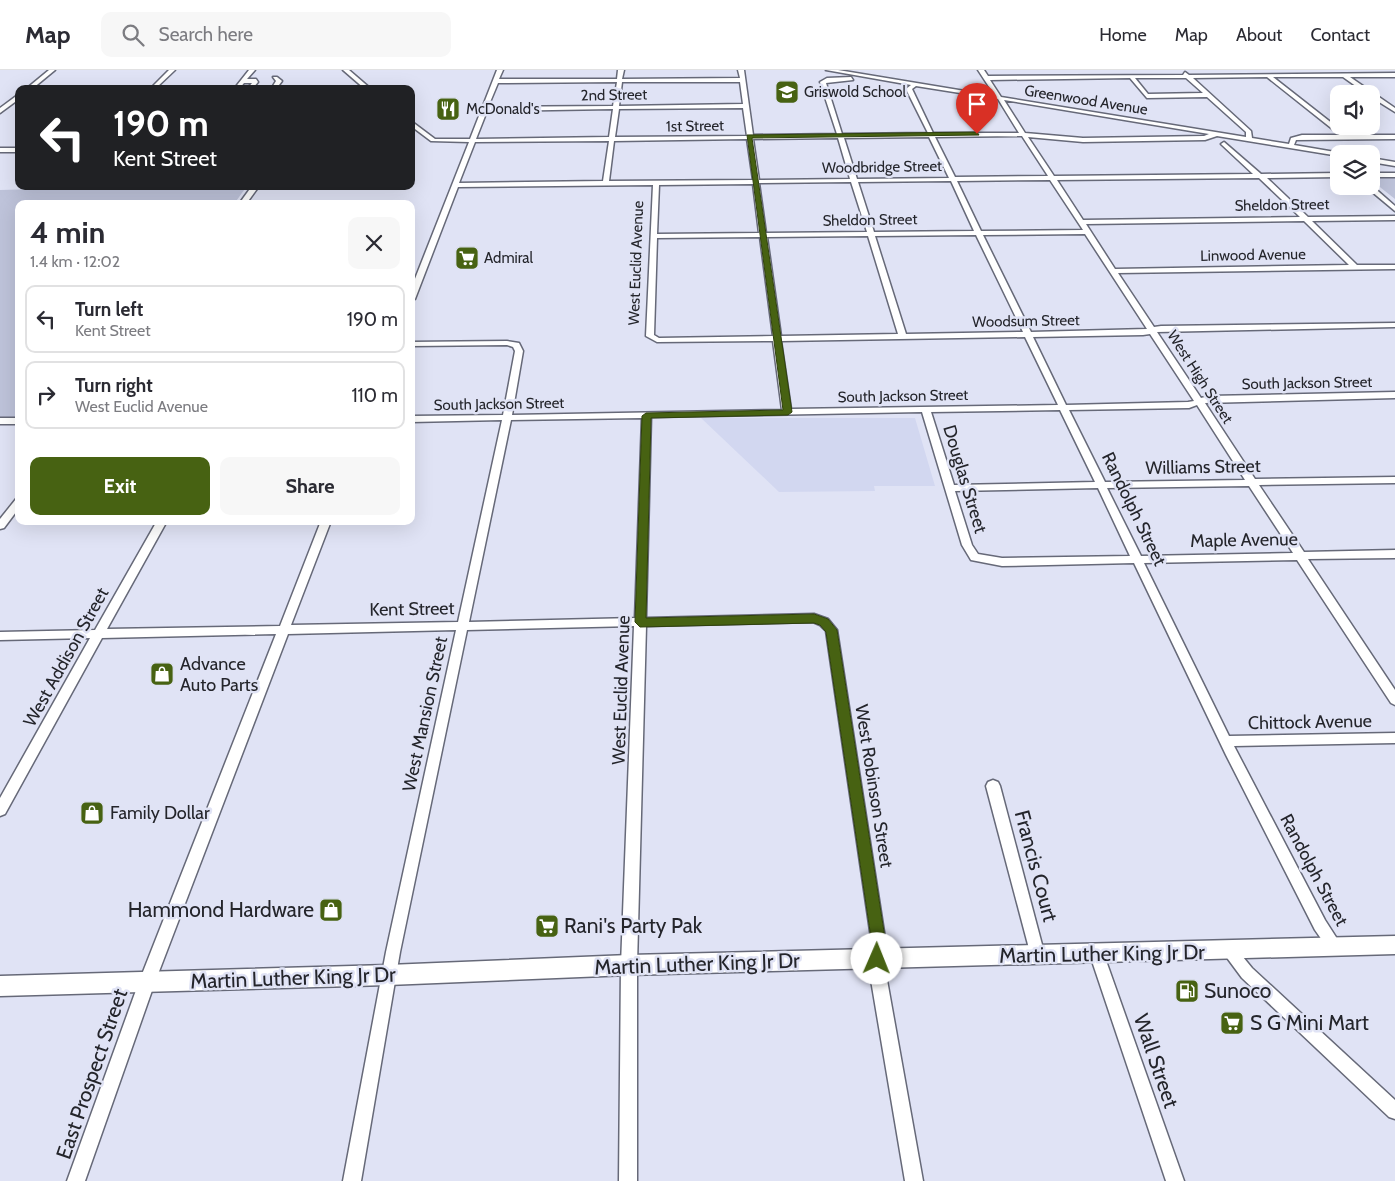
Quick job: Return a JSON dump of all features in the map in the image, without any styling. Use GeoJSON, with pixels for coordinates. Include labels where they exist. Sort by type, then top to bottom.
{"type":"FeatureCollection","features":[{"type":"Feature","properties":{"kind":"main road","name":"Martin Luther King Jr Dr"},"geometry":{"type":"LineString","coordinates":[[0,986],[388,975],[629,965],[1038,956],[1395,945]]}},
{"type":"Feature","properties":{"kind":"street"},"geometry":{"type":"LineString","coordinates":[[33,85],[52,70]]}},
{"type":"Feature","properties":{"kind":"street"},"geometry":{"type":"LineString","coordinates":[[156,85],[172,70]]}},
{"type":"Feature","properties":{"kind":"street"},"geometry":{"type":"LineString","coordinates":[[240,85],[252,70]]}},
{"type":"Feature","properties":{"kind":"street"},"geometry":{"type":"LineString","coordinates":[[346,70],[364,85]]}},
{"type":"Feature","properties":{"kind":"street"},"geometry":{"type":"LineString","coordinates":[[415,282],[500,70]]}},
{"type":"Feature","properties":{"kind":"street"},"geometry":{"type":"LineString","coordinates":[[606,182],[621,70]]}},
{"type":"Feature","properties":{"kind":"street"},"geometry":{"type":"LineString","coordinates":[[741,70],[762,235],[788,412]]}},
{"type":"Feature","properties":{"kind":"street","name":"Greenwood Avenue"},"geometry":{"type":"LineString","coordinates":[[829,70],[1330,152]]}},
{"type":"Feature","properties":{"kind":"street","name":"West High Street"},"geometry":{"type":"LineString","coordinates":[[981,70],[1395,700]]}},
{"type":"Feature","properties":{"kind":"street"},"geometry":{"type":"LineString","coordinates":[[1181,70],[1249,132],[1249,139]]}},
{"type":"Feature","properties":{"kind":"street"},"geometry":{"type":"LineString","coordinates":[[1260,70],[1346,137]]}},
{"type":"Feature","properties":{"kind":"street"},"geometry":{"type":"LineString","coordinates":[[1336,70],[1358,85]]}},
{"type":"Feature","properties":{"kind":"street"},"geometry":{"type":"LineString","coordinates":[[986,78],[1395,75]]}},
{"type":"Feature","properties":{"kind":"street"},"geometry":{"type":"LineString","coordinates":[[861,76],[857,79],[824,81],[903,336]]}},
{"type":"Feature","properties":{"kind":"street"},"geometry":{"type":"LineString","coordinates":[[1131,77],[1147,96],[1208,95]]}},
{"type":"Feature","properties":{"kind":"street"},"geometry":{"type":"LineString","coordinates":[[276,78],[279,81],[276,85]]}},
{"type":"Feature","properties":{"kind":"street"},"geometry":{"type":"LineString","coordinates":[[496,81],[742,80]]}},
{"type":"Feature","properties":{"kind":"street"},"geometry":{"type":"LineString","coordinates":[[243,81],[256,81],[252,85]]}},
{"type":"Feature","properties":{"kind":"street","name":"Randolph Street"},"geometry":{"type":"LineString","coordinates":[[915,84],[909,89],[1101,485],[1226,741],[1320,925],[1336,948]]}},
{"type":"Feature","properties":{"kind":"street"},"geometry":{"type":"LineString","coordinates":[[0,111],[15,99]]}},
{"type":"Feature","properties":{"kind":"street"},"geometry":{"type":"LineString","coordinates":[[1380,100],[1395,110]]}},
{"type":"Feature","properties":{"kind":"street","name":"2nd Street"},"geometry":{"type":"LineString","coordinates":[[485,109],[745,106]]}},
{"type":"Feature","properties":{"kind":"street","name":"1st Street"},"geometry":{"type":"LineString","coordinates":[[415,125],[433,140],[1023,134],[1083,140],[1205,138],[1216,134]]}},
{"type":"Feature","properties":{"kind":"street"},"geometry":{"type":"LineString","coordinates":[[1291,146],[1293,139],[1296,138],[1395,137]]}},
{"type":"Feature","properties":{"kind":"street"},"geometry":{"type":"LineString","coordinates":[[1224,144],[1305,218],[1356,268]]}},
{"type":"Feature","properties":{"kind":"street"},"geometry":{"type":"LineString","coordinates":[[0,150],[15,150]]}},
{"type":"Feature","properties":{"kind":"street"},"geometry":{"type":"LineString","coordinates":[[1380,162],[1395,164]]}},
{"type":"Feature","properties":{"kind":"street","name":"Woodbridge Street"},"geometry":{"type":"LineString","coordinates":[[455,185],[1330,175]]}},
{"type":"Feature","properties":{"kind":"street"},"geometry":{"type":"LineString","coordinates":[[1380,175],[1395,175]]}},
{"type":"Feature","properties":{"kind":"street","name":"West Euclid Avenue"},"geometry":{"type":"LineString","coordinates":[[656,182],[650,336],[657,340]]}},
{"type":"Feature","properties":{"kind":"street"},"geometry":{"type":"LineString","coordinates":[[245,200],[253,190]]}},
{"type":"Feature","properties":{"kind":"street"},"geometry":{"type":"LineString","coordinates":[[1379,195],[1395,209]]}},
{"type":"Feature","properties":{"kind":"street","name":"Sheldon Street"},"geometry":{"type":"LineString","coordinates":[[1080,222],[1395,218]]}},
{"type":"Feature","properties":{"kind":"street","name":"Sheldon Street"},"geometry":{"type":"LineString","coordinates":[[654,236],[1086,232]]}},
{"type":"Feature","properties":{"kind":"street","name":"Linwood Avenue"},"geometry":{"type":"LineString","coordinates":[[1112,271],[1395,267]]}},
{"type":"Feature","properties":{"kind":"street","name":"Woodsum Street"},"geometry":{"type":"LineString","coordinates":[[657,340],[1143,333],[1161,328],[1395,325]]}},
{"type":"Feature","properties":{"kind":"street","name":"West Mansion Street"},"geometry":{"type":"LineString","coordinates":[[352,1181],[388,975],[507,417],[519,350],[516,344],[507,343],[415,344]]}},
{"type":"Feature","properties":{"kind":"street","name":"South Jackson Street"},"geometry":{"type":"LineString","coordinates":[[415,419],[1190,405],[1208,399],[1395,395]]}},
{"type":"Feature","properties":{"kind":"street","name":"Douglas Street"},"geometry":{"type":"LineString","coordinates":[[926,410],[967,545],[975,557]]}},
{"type":"Feature","properties":{"kind":"street","name":"West Euclid Avenue"},"geometry":{"type":"LineString","coordinates":[[628,1181],[629,965],[646,416]]}},
{"type":"Feature","properties":{"kind":"street"},"geometry":{"type":"LineString","coordinates":[[0,421],[15,421]]}},
{"type":"Feature","properties":{"kind":"street","name":"Williams Street"},"geometry":{"type":"LineString","coordinates":[[951,488],[1395,480]]}},
{"type":"Feature","properties":{"kind":"street"},"geometry":{"type":"LineString","coordinates":[[0,526],[15,506]]}},
{"type":"Feature","properties":{"kind":"street","name":"West Addison Street"},"geometry":{"type":"LineString","coordinates":[[0,810],[160,525]]}},
{"type":"Feature","properties":{"kind":"street","name":"East Prospect Street"},"geometry":{"type":"LineString","coordinates":[[76,1181],[147,982],[324,525]]}},
{"type":"Feature","properties":{"kind":"street","name":"Maple Avenue"},"geometry":{"type":"LineString","coordinates":[[975,557],[1002,562],[1395,554]]}},
{"type":"Feature","properties":{"kind":"street","name":"Kent Street"},"geometry":{"type":"LineString","coordinates":[[0,636],[814,618],[824,622]]}},
{"type":"Feature","properties":{"kind":"street","name":"West Robinson Street"},"geometry":{"type":"LineString","coordinates":[[824,622],[831,630],[878,938],[877,959],[914,1181]]}},
{"type":"Feature","properties":{"kind":"street","name":"Chittock Avenue"},"geometry":{"type":"LineString","coordinates":[[1226,741],[1395,738]]}},
{"type":"Feature","properties":{"kind":"street","name":"Francis Court"},"geometry":{"type":"LineString","coordinates":[[993,786],[1038,956]]}},
{"type":"Feature","properties":{"kind":"street"},"geometry":{"type":"LineString","coordinates":[[1229,951],[1247,973],[1395,1111]]}},
{"type":"Feature","properties":{"kind":"street","name":"Wall Street"},"geometry":{"type":"LineString","coordinates":[[1097,954],[1175,1181]]}},
{"type":"Feature","properties":{"kind":"shaded area"},"geometry":{"type":"Polygon","coordinates":[[[1380,177],[1395,177],[1395,199],[1380,187],[1380,177]]]}},
{"type":"Feature","properties":{"kind":"shaded area"},"geometry":{"type":"Polygon","coordinates":[[[0,190],[244,190],[237,200],[15,200],[15,420],[0,419],[0,190]]]}},
{"type":"Feature","properties":{"kind":"shaded area"},"geometry":{"type":"Polygon","coordinates":[[[701,418],[915,418],[935,486],[874,486],[875,491],[779,492],[701,418]]]}},
{"type":"Feature","properties":{"kind":"place","name":"Griswold School"},"geometry":{"type":"Point","coordinates":[787,92]}},
{"type":"Feature","properties":{"kind":"place","name":"McDonald's"},"geometry":{"type":"Point","coordinates":[448,109]}},
{"type":"Feature","properties":{"kind":"place","name":"Admiral"},"geometry":{"type":"Point","coordinates":[467,258]}},
{"type":"Feature","properties":{"kind":"place","name":"Advance Auto Parts"},"geometry":{"type":"Point","coordinates":[162,674]}},
{"type":"Feature","properties":{"kind":"place","name":"Family Dollar"},"geometry":{"type":"Point","coordinates":[92,813]}},
{"type":"Feature","properties":{"kind":"place","name":"Hammond Hardware"},"geometry":{"type":"Point","coordinates":[331,910]}},
{"type":"Feature","properties":{"kind":"place","name":"Rani's Party Pak"},"geometry":{"type":"Point","coordinates":[547,926]}},
{"type":"Feature","properties":{"kind":"place","name":"Sunoco"},"geometry":{"type":"Point","coordinates":[1187,991]}},
{"type":"Feature","properties":{"kind":"place","name":"S G Mini Mart"},"geometry":{"type":"Point","coordinates":[1232,1023]}},
{"type":"Feature","properties":{"kind":"route"},"geometry":{"type":"LineString","coordinates":[[877,959],[878,938],[831,630],[824,622],[814,618],[640,622],[646,416],[788,412],[749,137],[977,134]]}}]}
